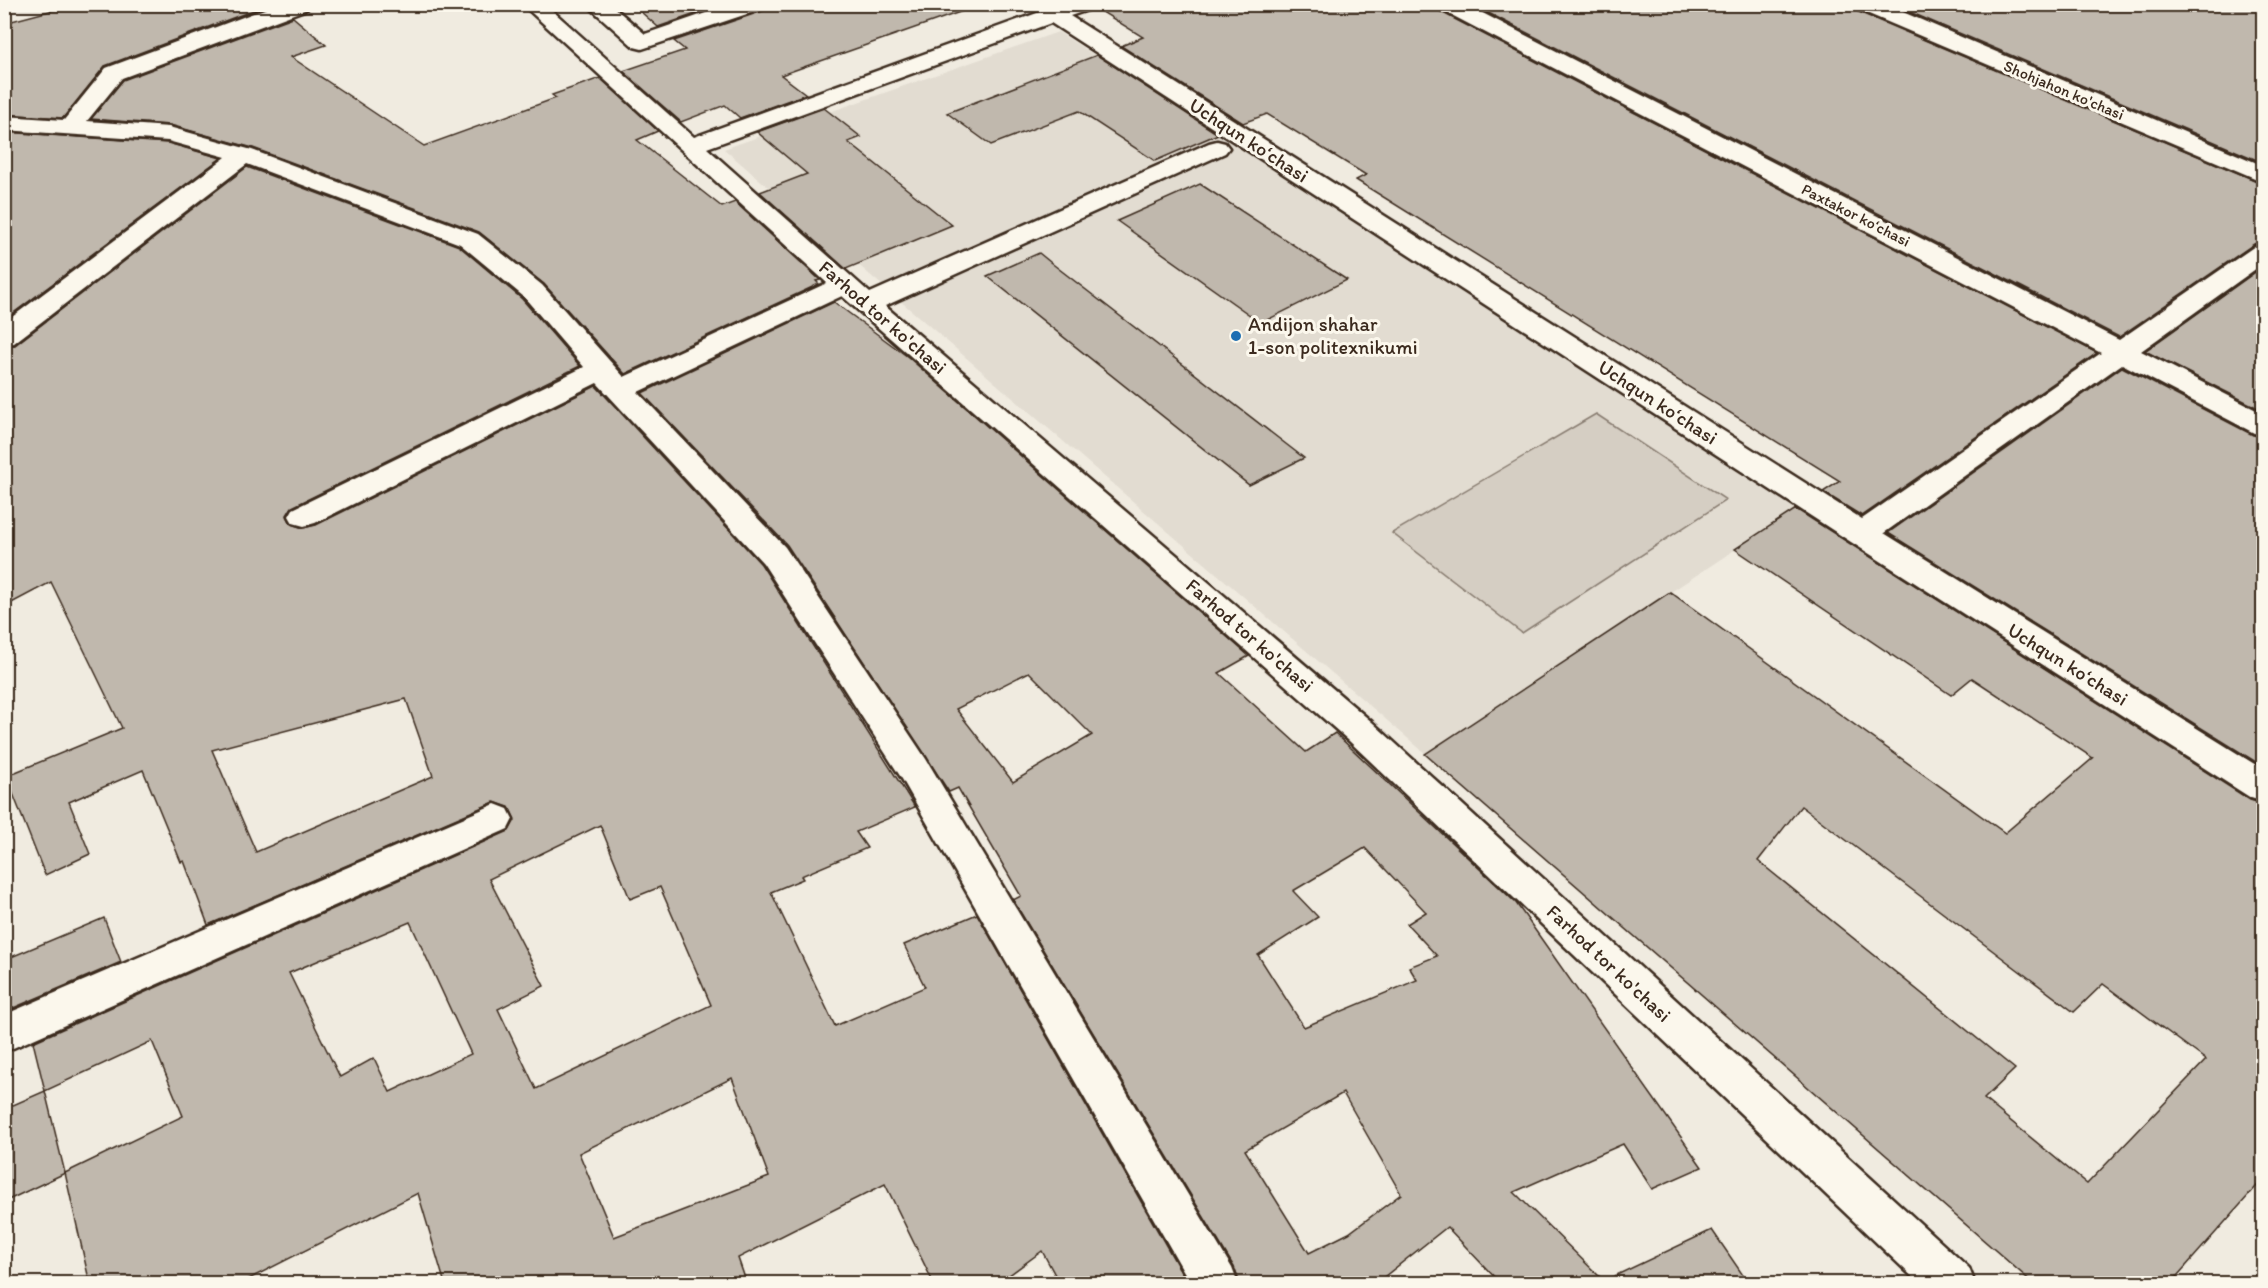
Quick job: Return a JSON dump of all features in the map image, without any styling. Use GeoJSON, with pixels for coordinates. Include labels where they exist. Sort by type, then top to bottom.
{"type":"FeatureCollection","features":[{"type":"Feature","properties":{"kind":"street"},"geometry":{"type":"LineString","coordinates":[[71,126],[114,74],[299,4]]}},
{"type":"Feature","properties":{"kind":"street","name":"Farhod tor ko'chasi"},"geometry":{"type":"LineString","coordinates":[[532,4],[856,294],[1360,731],[1953,1284]]}},
{"type":"Feature","properties":{"kind":"street"},"geometry":{"type":"LineString","coordinates":[[596,4],[642,42],[754,4]]}},
{"type":"Feature","properties":{"kind":"street"},"geometry":{"type":"LineString","coordinates":[[691,146],[1083,4]]}},
{"type":"Feature","properties":{"kind":"street","name":"Paxtakor koʻchasi"},"geometry":{"type":"LineString","coordinates":[[1448,4],[2264,426]]}},
{"type":"Feature","properties":{"kind":"street","name":"Shohjahon ko'chasi"},"geometry":{"type":"LineString","coordinates":[[1865,4],[2264,175]]}},
{"type":"Feature","properties":{"kind":"street","name":"Uchqun koʻchasi"},"geometry":{"type":"LineString","coordinates":[[1054,15],[1863,534],[2264,788]]}},
{"type":"Feature","properties":{"kind":"street"},"geometry":{"type":"LineString","coordinates":[[4,123],[169,134],[244,155],[469,239],[533,291],[610,380],[774,555],[914,769],[1216,1284]]}},
{"type":"Feature","properties":{"kind":"street"},"geometry":{"type":"LineString","coordinates":[[304,516],[610,380],[856,294],[1065,214],[1217,148]]}},
{"type":"Feature","properties":{"kind":"street"},"geometry":{"type":"LineString","coordinates":[[4,337],[244,155]]}},
{"type":"Feature","properties":{"kind":"street"},"geometry":{"type":"LineString","coordinates":[[1863,534],[2264,251]]}},
{"type":"Feature","properties":{"kind":"street"},"geometry":{"type":"LineString","coordinates":[[4,1034],[495,819]]}},
{"type":"Feature","properties":{"kind":"shaded area","name":"Andijon shahar 1-son politexnikumi"},"geometry":{"type":"Polygon","coordinates":[[[1058,32],[1798,508],[1426,754],[724,149],[1058,32]]]}},
{"type":"Feature","properties":{"kind":"shaded area"},"geometry":{"type":"Polygon","coordinates":[[[1596,414],[1726,500],[1522,633],[1392,533],[1596,414]]]}},
{"type":"Feature","properties":{"kind":"building"},"geometry":{"type":"Polygon","coordinates":[[[76,4],[270,4],[105,66],[63,118],[4,114],[4,23],[76,4]]]}},
{"type":"Feature","properties":{"kind":"building"},"geometry":{"type":"Polygon","coordinates":[[[632,4],[724,4],[658,27],[632,4]]]}},
{"type":"Feature","properties":{"kind":"building"},"geometry":{"type":"Polygon","coordinates":[[[766,4],[962,4],[963,11],[781,75],[806,94],[740,118],[725,105],[681,122],[623,71],[685,50],[674,41],[763,11],[766,4]]]}},
{"type":"Feature","properties":{"kind":"building"},"geometry":{"type":"Polygon","coordinates":[[[1095,4],[1436,4],[1439,11],[2097,353],[1862,516],[1823,492],[1840,481],[1356,180],[1366,175],[1267,114],[1243,123],[1121,46],[1143,37],[1094,7],[1095,4]]]}},
{"type":"Feature","properties":{"kind":"building"},"geometry":{"type":"Polygon","coordinates":[[[1471,4],[1853,4],[1856,11],[2264,184],[2264,241],[2254,244],[2119,337],[1471,4]]]}},
{"type":"Feature","properties":{"kind":"building"},"geometry":{"type":"Polygon","coordinates":[[[1891,4],[2264,4],[2264,163],[1891,4]]]}},
{"type":"Feature","properties":{"kind":"building"},"geometry":{"type":"Polygon","coordinates":[[[293,17],[326,45],[291,57],[424,146],[556,98],[552,95],[600,78],[658,131],[637,140],[722,207],[735,202],[820,280],[816,281],[819,284],[625,374],[544,284],[479,232],[253,148],[170,125],[91,119],[123,80],[293,17]]]}},
{"type":"Feature","properties":{"kind":"building"},"geometry":{"type":"Polygon","coordinates":[[[1097,55],[1218,134],[1155,161],[1079,111],[991,145],[947,113],[1097,55]]]}},
{"type":"Feature","properties":{"kind":"building"},"geometry":{"type":"Polygon","coordinates":[[[824,108],[861,137],[848,142],[952,225],[846,269],[760,192],[807,174],[757,132],[824,108]]]}},
{"type":"Feature","properties":{"kind":"building"},"geometry":{"type":"Polygon","coordinates":[[[4,132],[168,143],[221,158],[4,320],[4,132]]]}},
{"type":"Feature","properties":{"kind":"building"},"geometry":{"type":"Polygon","coordinates":[[[247,167],[459,246],[522,299],[580,366],[292,507],[287,515],[291,524],[303,528],[316,525],[596,386],[761,564],[915,807],[856,832],[867,848],[801,876],[803,879],[771,892],[835,1026],[925,987],[904,945],[977,914],[1188,1284],[1060,1284],[1042,1251],[997,1284],[934,1284],[885,1184],[738,1258],[747,1284],[445,1284],[418,1193],[239,1284],[90,1284],[65,1173],[183,1116],[152,1041],[45,1091],[33,1042],[509,831],[515,820],[509,807],[494,802],[208,925],[184,861],[181,862],[143,770],[69,802],[90,854],[45,875],[6,776],[122,728],[51,582],[4,607],[4,347],[15,345],[247,167]],[[406,699],[212,750],[256,852],[433,776],[406,699]],[[600,825],[489,879],[544,986],[498,1009],[536,1089],[711,1005],[660,887],[630,899],[600,825]],[[410,922],[289,973],[340,1077],[374,1058],[390,1092],[471,1054],[410,922]],[[732,1078],[579,1153],[614,1237],[769,1177],[732,1078]]]}},
{"type":"Feature","properties":{"kind":"building"},"geometry":{"type":"Polygon","coordinates":[[[1200,184],[1347,280],[1261,323],[1117,221],[1200,184]]]}},
{"type":"Feature","properties":{"kind":"building"},"geometry":{"type":"Polygon","coordinates":[[[1039,253],[1304,458],[1249,485],[987,276],[1039,253]]]}},
{"type":"Feature","properties":{"kind":"building"},"geometry":{"type":"Polygon","coordinates":[[[2264,266],[2264,411],[2145,351],[2264,266]]]}},
{"type":"Feature","properties":{"kind":"building"},"geometry":{"type":"Polygon","coordinates":[[[834,302],[908,357],[1249,656],[1219,673],[1306,752],[1335,733],[1516,903],[1702,1167],[1652,1189],[1623,1144],[1514,1192],[1604,1281],[1712,1230],[1749,1284],[1501,1284],[1447,1227],[1375,1284],[1240,1284],[1234,1267],[1013,900],[1021,896],[958,788],[949,792],[787,545],[642,393],[834,302]],[[1029,672],[956,709],[1013,782],[1092,735],[1029,672]],[[1365,848],[1293,891],[1318,917],[1258,955],[1304,1027],[1417,980],[1409,967],[1437,956],[1407,924],[1426,912],[1365,848]],[[1343,1093],[1245,1150],[1309,1253],[1349,1233],[1401,1194],[1343,1093]]]}},
{"type":"Feature","properties":{"kind":"building"},"geometry":{"type":"Polygon","coordinates":[[[2122,367],[2253,435],[2264,437],[2264,767],[1888,533],[2122,367]]]}},
{"type":"Feature","properties":{"kind":"building"},"geometry":{"type":"Polygon","coordinates":[[[1796,509],[2250,800],[2264,804],[2264,1178],[2170,1284],[2034,1284],[1425,754],[1670,592],[2005,833],[2093,758],[1972,678],[1951,695],[1735,549],[1796,509]],[[1801,806],[1758,861],[2015,1069],[1984,1099],[2087,1184],[2206,1060],[2103,984],[2074,1012],[1801,806]]]}},
{"type":"Feature","properties":{"kind":"building"},"geometry":{"type":"Polygon","coordinates":[[[104,918],[121,962],[4,1012],[4,960],[104,918]]]}},
{"type":"Feature","properties":{"kind":"building"},"geometry":{"type":"Polygon","coordinates":[[[45,1091],[65,1173],[4,1202],[4,1109],[45,1091]]]}},
{"type":"Feature","properties":{"kind":"place","name":"Andijon shahar 1-son politexnikumi"},"geometry":{"type":"Point","coordinates":[1236,336]}}]}
